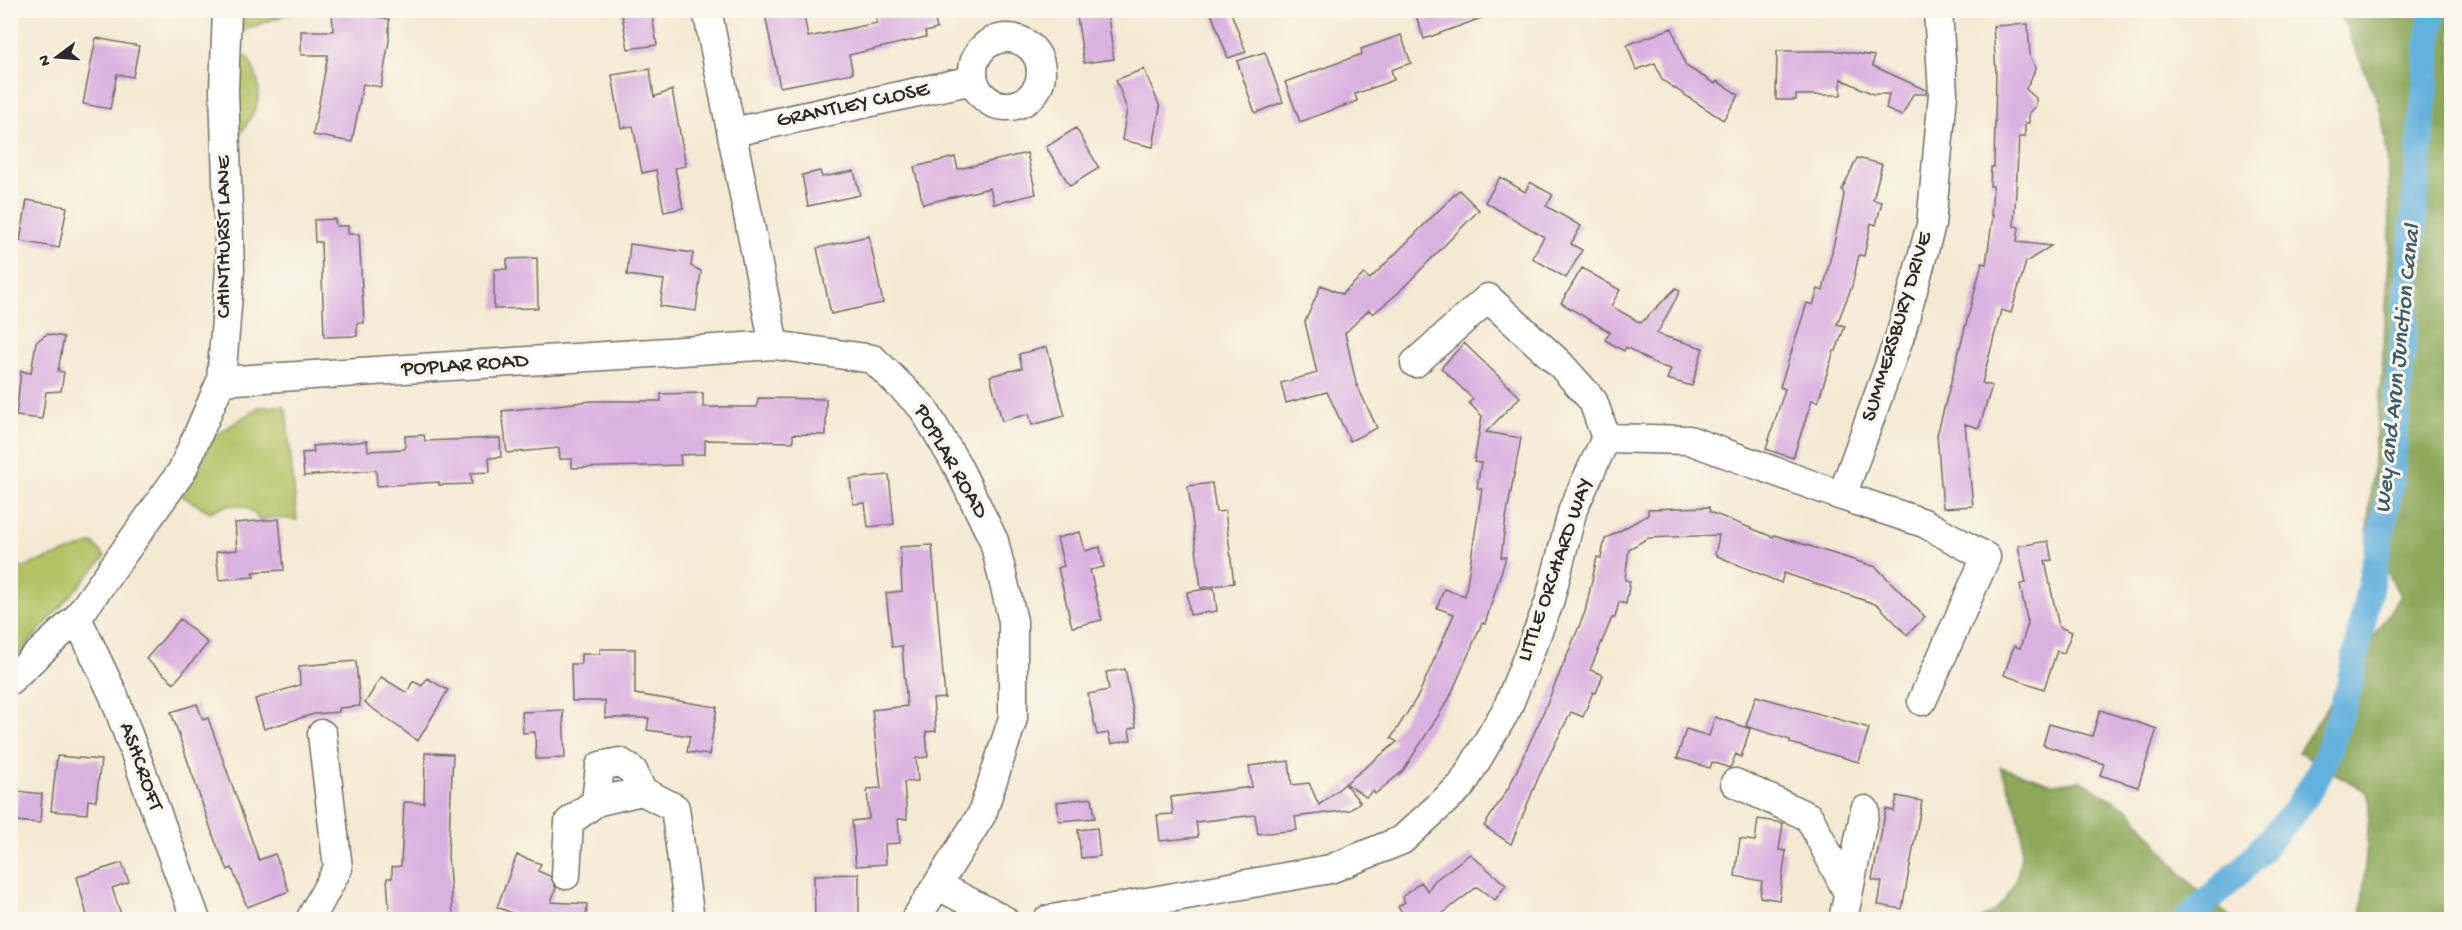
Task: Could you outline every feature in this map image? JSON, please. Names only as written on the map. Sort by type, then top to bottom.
[{"type":"street","name":"CHINTHURST LANE","points":[[10,680],[77,618],[182,471],[221,381],[230,270],[224,90],[227,10]]},
{"type":"street","points":[[707,10],[774,345]]},
{"type":"street","name":"SUMMERSBURY DRIVE","points":[[1842,496],[1901,333],[1931,225],[1943,94],[1938,10]]},
{"type":"street","name":"GRANTLEY CLOSE","points":[[733,132],[973,80]]},
{"type":"street","points":[[1415,363],[1488,298],[1560,364],[1593,401],[1606,438],[1689,440],[1842,496],[1924,523],[1986,557],[1922,701]]},
{"type":"street","name":"POPLAR ROAD","points":[[221,381],[774,345],[873,358],[923,408],[958,468],[994,542],[1013,621],[1013,718],[982,814],[939,886],[915,920]]},
{"type":"street","name":"LITTLE ORCHARD WAY","points":[[1047,920],[1330,869],[1402,840],[1462,785],[1507,709],[1549,603],[1573,509],[1606,438]]},
{"type":"street","name":"ASHCROFT","points":[[77,618],[114,696],[196,920]]},
{"type":"street","points":[[310,920],[338,868],[322,734]]},
{"type":"street","points":[[1735,783],[1809,817],[1846,907]]},
{"type":"street","points":[[566,875],[569,822],[596,802],[642,791],[675,808],[690,920]]},
{"type":"street","points":[[1846,907],[1865,810]]},
{"type":"street","points":[[939,886],[1004,920]]},
{"type":"green space","points":[[239,11],[296,11],[236,33]]},
{"type":"green space","points":[[2339,11],[2451,11],[2451,919],[2361,919],[2370,804],[2367,792],[2298,752],[2400,596],[2367,531],[2382,371],[2390,243],[2389,180],[2385,136],[2379,104]]},
{"type":"green space","points":[[233,54],[247,57],[258,82],[259,93],[248,122],[233,145]]},
{"type":"green space","points":[[283,406],[286,409],[297,520],[271,517],[260,521],[250,510],[238,505],[225,506],[210,512],[182,496],[212,438],[259,407]]},
{"type":"green space","points":[[93,543],[105,557],[11,662],[11,571]]},
{"type":"green space","points":[[2000,767],[2054,784],[2081,780],[2132,812],[2179,871],[2198,891],[2233,919],[1979,919],[1991,913],[2009,893],[2019,867],[2021,853],[2019,818]]},
{"type":"building","points":[[332,10],[372,10],[371,16],[389,19],[389,41],[381,87],[363,84],[352,142],[313,135],[328,55],[301,55],[301,31],[333,31]]},
{"type":"building","points":[[621,10],[651,10],[657,45],[628,49]]},
{"type":"building","points":[[764,10],[803,10],[808,37],[877,23],[874,10],[933,10],[937,29],[925,32],[926,37],[849,55],[853,73],[780,87]]},
{"type":"building","points":[[1076,10],[1107,10],[1114,59],[1084,63]]},
{"type":"building","points":[[1210,10],[1230,10],[1246,52],[1228,58]]},
{"type":"building","points":[[1414,10],[1494,10],[1495,13],[1424,39]]},
{"type":"building","points":[[2028,24],[2030,56],[2036,68],[2026,89],[2036,98],[2036,106],[2029,114],[2029,123],[2025,123],[2025,137],[2019,137],[2014,226],[2019,227],[2017,242],[2051,246],[2026,262],[2011,313],[2001,310],[1982,383],[1992,386],[1979,428],[1965,424],[1973,506],[1943,508],[1937,435],[1982,263],[1986,264],[1993,215],[1991,215],[1993,186],[1990,186],[1991,167],[1994,167],[1996,73],[1993,26]]},
{"type":"building","points":[[1672,28],[1686,66],[1715,84],[1717,81],[1739,95],[1723,120],[1662,80],[1655,63],[1636,70],[1627,45]]},
{"type":"building","points":[[1401,35],[1411,63],[1391,70],[1394,80],[1355,94],[1357,101],[1300,122],[1285,82],[1362,54],[1361,49]]},
{"type":"building","points":[[96,38],[139,46],[133,77],[117,74],[110,109],[83,104]]},
{"type":"building","points":[[1777,51],[1840,51],[1874,56],[1873,66],[1926,90],[1926,94],[1913,94],[1902,116],[1886,109],[1889,94],[1873,94],[1841,79],[1841,95],[1796,95],[1796,100],[1776,100]]},
{"type":"building","points":[[1265,52],[1283,102],[1255,113],[1237,61]]},
{"type":"building","points":[[650,69],[654,97],[672,90],[686,166],[675,168],[683,208],[664,212],[656,170],[642,173],[633,126],[621,128],[612,75]]},
{"type":"building","points":[[1144,69],[1160,107],[1153,147],[1122,140],[1127,109],[1116,80]]},
{"type":"building","points":[[1076,128],[1099,168],[1070,186],[1046,147]]},
{"type":"building","points":[[1027,153],[1036,194],[994,204],[990,188],[923,204],[914,167],[955,157],[958,169]]},
{"type":"building","points":[[1857,158],[1882,164],[1873,200],[1882,202],[1876,225],[1871,223],[1864,256],[1859,255],[1852,286],[1837,324],[1845,326],[1836,351],[1834,351],[1818,402],[1812,400],[1793,458],[1766,449],[1785,389],[1780,387],[1807,303],[1813,305],[1818,289],[1823,291],[1840,216],[1844,194],[1842,190]]},
{"type":"building","points":[[820,171],[822,177],[854,171],[860,195],[808,206],[802,175]]},
{"type":"building","points":[[1500,177],[1525,192],[1530,182],[1553,195],[1546,206],[1581,226],[1571,244],[1582,250],[1566,278],[1532,258],[1544,237],[1485,202]]},
{"type":"building","points":[[1459,190],[1479,210],[1398,293],[1373,314],[1369,310],[1345,333],[1356,383],[1377,428],[1350,441],[1327,392],[1286,403],[1281,383],[1317,373],[1305,322],[1321,285],[1342,294],[1364,274],[1370,279]]},
{"type":"building","points":[[27,200],[67,207],[59,248],[20,241]]},
{"type":"building","points":[[335,219],[336,226],[348,226],[348,234],[359,234],[364,323],[357,323],[357,336],[324,337],[321,242],[315,242],[314,220]]},
{"type":"building","points":[[869,236],[883,303],[831,314],[817,248]]},
{"type":"building","points":[[630,244],[693,253],[691,266],[701,271],[696,311],[660,306],[664,280],[627,275]]},
{"type":"building","points":[[537,258],[538,308],[494,309],[494,269],[507,269],[507,259]]},
{"type":"building","points":[[1582,268],[1620,290],[1611,306],[1641,323],[1676,288],[1680,291],[1657,334],[1703,348],[1692,386],[1667,379],[1671,369],[1657,365],[1626,347],[1624,351],[1605,340],[1610,332],[1561,303]]},
{"type":"building","points":[[47,334],[64,337],[58,371],[64,372],[61,391],[46,392],[42,419],[16,416],[21,371],[31,373],[36,342]]},
{"type":"building","points":[[1464,343],[1520,397],[1486,432],[1521,438],[1501,557],[1506,557],[1485,624],[1482,623],[1449,699],[1403,771],[1375,794],[1373,791],[1366,797],[1346,783],[1397,742],[1391,738],[1418,696],[1454,614],[1437,608],[1444,589],[1465,596],[1482,489],[1477,488],[1481,463],[1474,462],[1482,416],[1469,403],[1473,399],[1441,368]]},
{"type":"building","points":[[1047,347],[1065,416],[1032,425],[1029,414],[1002,421],[990,376],[1022,368],[1019,354]]},
{"type":"building","points":[[703,393],[703,407],[757,407],[758,398],[826,399],[826,435],[793,434],[793,442],[705,440],[705,454],[680,455],[681,465],[572,468],[572,459],[560,459],[559,448],[507,453],[502,411],[592,401],[661,401],[661,394]]},
{"type":"building","points":[[424,435],[425,441],[500,438],[501,457],[489,458],[490,472],[471,473],[472,484],[439,485],[439,482],[377,486],[376,470],[304,476],[302,453],[314,452],[313,446],[367,441],[368,451],[405,449],[405,436]]},
{"type":"building","points":[[889,475],[894,524],[868,527],[865,503],[853,504],[850,479]]},
{"type":"building","points":[[1212,483],[1216,512],[1225,511],[1234,583],[1201,588],[1188,486]]},
{"type":"building","points":[[1709,507],[1710,512],[1773,537],[1774,535],[1876,567],[1925,617],[1907,635],[1878,605],[1784,573],[1781,583],[1715,555],[1719,535],[1648,538],[1629,549],[1625,580],[1630,581],[1626,604],[1619,602],[1615,618],[1612,618],[1590,670],[1603,675],[1596,693],[1593,692],[1583,717],[1571,712],[1539,776],[1511,844],[1484,826],[1509,787],[1541,718],[1585,612],[1597,557],[1601,558],[1605,539],[1648,515],[1648,509]]},
{"type":"building","points":[[279,519],[284,570],[253,572],[254,577],[219,580],[216,552],[237,550],[235,523]]},
{"type":"building","points":[[1080,532],[1085,551],[1100,547],[1104,567],[1090,570],[1102,620],[1072,627],[1058,568],[1064,566],[1057,538]]},
{"type":"building","points":[[2048,541],[2052,560],[2045,561],[2059,627],[2072,632],[2064,653],[2057,651],[2044,689],[2004,675],[2014,646],[2020,648],[2028,624],[2020,584],[2026,583],[2018,546]]},
{"type":"building","points":[[932,545],[945,698],[933,699],[936,731],[926,732],[928,757],[916,758],[918,781],[904,782],[907,819],[898,819],[900,843],[885,844],[886,864],[856,866],[852,821],[869,819],[867,789],[881,788],[872,710],[907,706],[902,646],[892,647],[886,593],[902,591],[900,547]]},
{"type":"building","points":[[1214,588],[1217,611],[1190,615],[1187,592]]},
{"type":"building","points":[[180,619],[208,643],[174,683],[146,659]]},
{"type":"building","points":[[600,649],[635,649],[635,694],[717,707],[709,755],[687,752],[690,736],[647,730],[649,718],[605,718],[605,701],[572,701],[571,664],[581,664],[581,654],[600,654]]},
{"type":"building","points":[[356,661],[360,706],[339,708],[339,712],[314,714],[264,729],[255,699],[300,685],[299,666]]},
{"type":"building","points":[[1125,669],[1136,727],[1129,729],[1131,740],[1111,744],[1108,733],[1097,735],[1088,694],[1109,690],[1106,672]]},
{"type":"building","points":[[381,677],[407,693],[413,681],[422,686],[427,678],[448,690],[418,741],[365,703]]},
{"type":"building","points":[[1756,696],[1869,728],[1859,762],[1790,743],[1790,740],[1746,726]]},
{"type":"building","points":[[197,704],[203,720],[208,718],[259,860],[275,854],[289,891],[247,907],[232,868],[228,870],[215,841],[171,712]]},
{"type":"building","points":[[563,710],[565,758],[536,759],[535,732],[523,733],[522,712]]},
{"type":"building","points":[[2100,710],[2157,729],[2138,787],[2100,775],[2104,764],[2043,745],[2049,724],[2092,736]]},
{"type":"building","points":[[1715,717],[1750,729],[1741,757],[1736,754],[1730,768],[1712,762],[1710,768],[1677,758],[1686,729],[1709,736]]},
{"type":"building","points":[[425,753],[453,754],[448,856],[453,916],[390,920],[387,878],[392,878],[392,867],[401,866],[404,802],[424,803]]},
{"type":"building","points":[[57,756],[101,760],[96,801],[88,800],[87,814],[51,811]]},
{"type":"building","points":[[1289,761],[1292,785],[1309,783],[1319,805],[1345,784],[1360,802],[1350,810],[1295,817],[1297,830],[1258,834],[1255,815],[1196,822],[1198,837],[1160,841],[1157,815],[1173,814],[1171,797],[1252,787],[1249,766]]},
{"type":"building","points":[[17,791],[42,794],[40,823],[15,821]]},
{"type":"building","points":[[1897,796],[1922,801],[1902,909],[1878,905],[1882,882],[1872,880],[1886,809],[1894,811]]},
{"type":"building","points":[[1092,798],[1095,818],[1059,821],[1057,802]]},
{"type":"building","points":[[1758,819],[1783,823],[1779,850],[1786,851],[1779,900],[1760,897],[1762,881],[1735,876],[1740,839],[1755,841]]},
{"type":"building","points":[[1097,828],[1100,856],[1081,858],[1078,830]]},
{"type":"building","points":[[1470,854],[1506,885],[1495,900],[1477,887],[1434,920],[1408,920],[1398,907],[1405,902],[1402,897],[1421,882],[1428,891],[1434,881]]},
{"type":"building","points":[[517,855],[541,864],[538,871],[550,876],[556,888],[551,902],[587,904],[586,920],[530,920],[497,907]]},
{"type":"building","points":[[122,863],[129,882],[112,888],[123,920],[88,920],[77,877]]},
{"type":"building","points":[[859,874],[859,920],[815,920],[814,875]]},
{"type":"waterway","name":"Wey and Arun Junction Canal","points":[[2186,920],[2248,864],[2294,812],[2326,759],[2349,687],[2390,490],[2432,10]]}]
